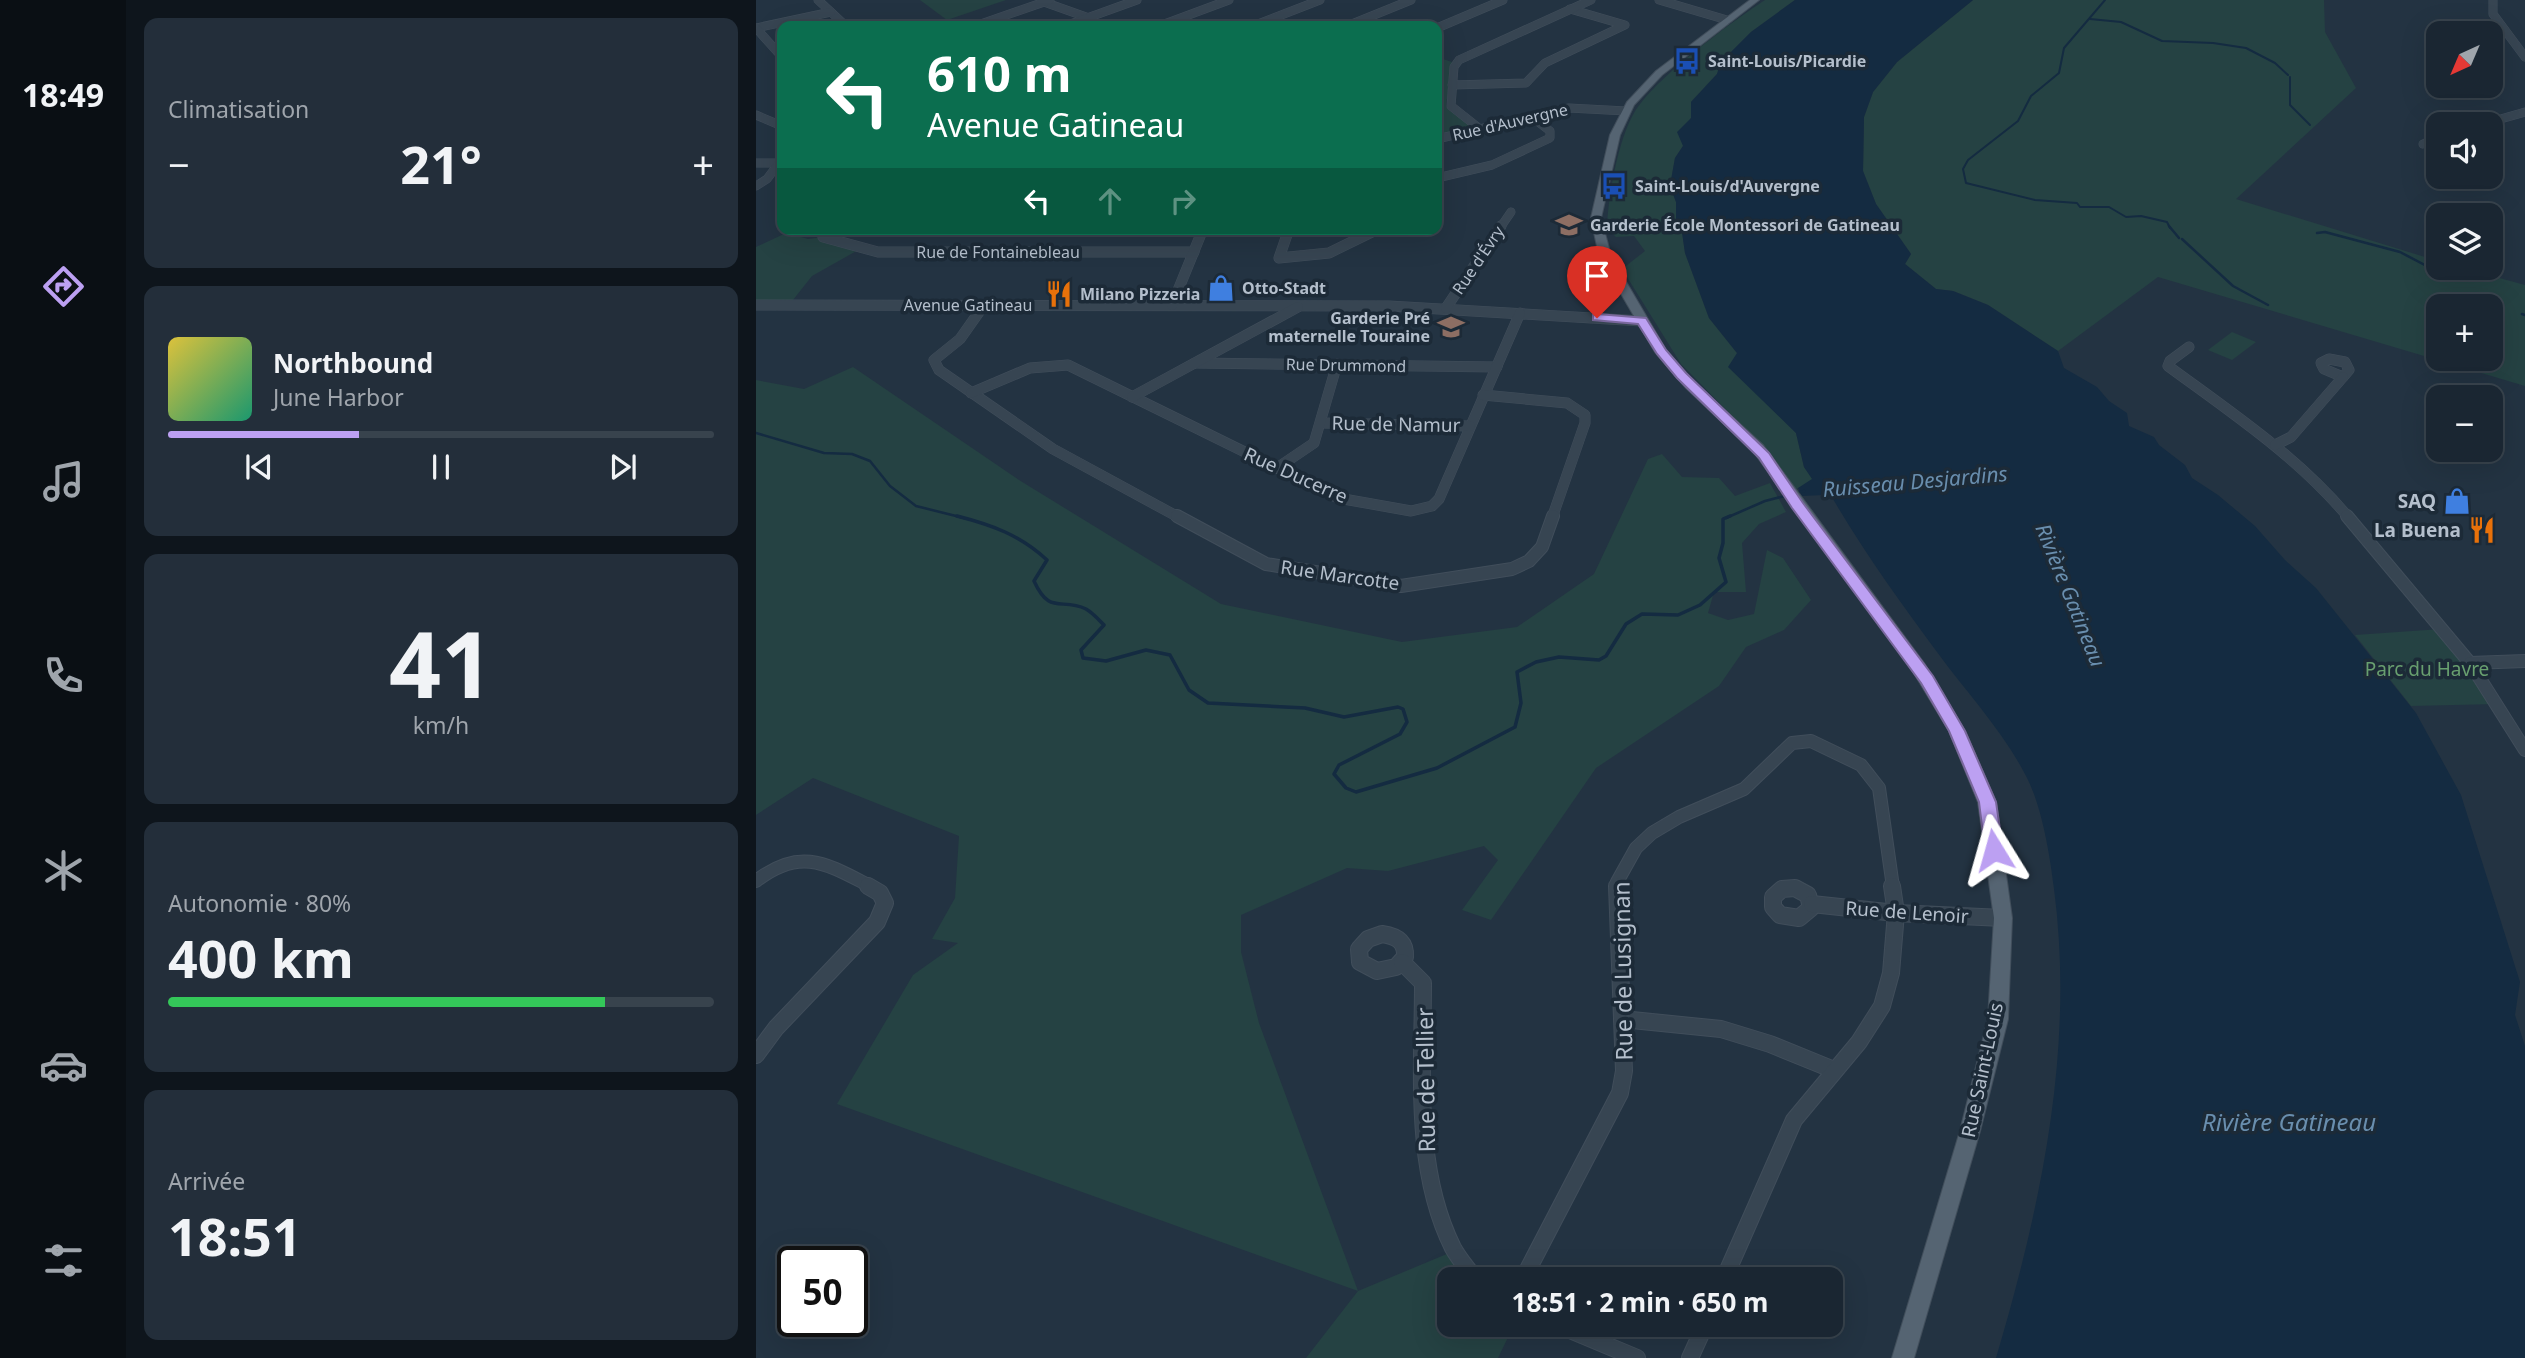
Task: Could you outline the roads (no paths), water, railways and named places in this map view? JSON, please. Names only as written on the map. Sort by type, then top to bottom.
[{"type":"main road","name":"Rue Saint-Louis","points":[[1755,0],[1651,80],[1626,111],[1615,135],[1596,218],[1605,256],[1642,321],[1673,367],[1751,441],[1928,680],[1957,731],[1987,802],[2003,918],[1997,1019],[1970,1131],[1903,1358]]},
{"type":"street","points":[[818,0],[841,21]]},
{"type":"street","points":[[1080,21],[1137,0]]},
{"type":"street","points":[[1172,21],[1228,0]]},
{"type":"street","points":[[1266,21],[1320,0]]},
{"type":"street","points":[[1361,21],[1411,0]]},
{"type":"street","points":[[1442,26],[1503,0]]},
{"type":"street","points":[[1479,129],[1451,106],[1454,67],[1459,60],[1591,0]]},
{"type":"street","points":[[2493,0],[2493,14],[2525,57]]},
{"type":"street","points":[[989,21],[1047,1],[1089,18]]},
{"type":"street","points":[[1665,1],[1727,20]]},
{"type":"street","points":[[1452,85],[1526,83],[1545,63],[1625,25],[1570,9]]},
{"type":"street","points":[[789,21],[831,12]]},
{"type":"street","points":[[777,24],[756,28],[777,51]]},
{"type":"street","name":"Rue d'Auvergne","points":[[1442,138],[1579,107],[1626,111]]},
{"type":"street","points":[[2503,118],[2525,112]]},
{"type":"street","points":[[756,114],[777,124]]},
{"type":"street","points":[[1442,177],[1492,165],[1550,138],[1550,131],[1532,117]]},
{"type":"street","points":[[756,163],[777,163]]},
{"type":"street","points":[[756,186],[777,168]]},
{"type":"street","name":"Rue d'Évry","points":[[1446,308],[1510,212]]},
{"type":"street","name":"Rue de Fontainebleau","points":[[827,235],[823,237],[878,252],[1194,252]]},
{"type":"street","points":[[1172,305],[1201,235]]},
{"type":"street","points":[[1287,235],[1279,258],[1329,253],[1366,235]]},
{"type":"street","name":"Avenue Gatineau","points":[[756,305],[1446,308],[1642,321]]},
{"type":"street","name":"Rue Marcotte","points":[[984,305],[960,339],[934,360],[939,370],[1054,449],[1258,561],[1297,571],[1401,586],[1512,569],[1529,561],[1542,547],[1586,423],[1585,415],[1567,403],[1483,395]]},
{"type":"street","points":[[1132,397],[1300,306]]},
{"type":"street","name":"Rue Ducerre","points":[[971,393],[1034,366],[1050,363],[1068,365],[1345,500],[1418,511],[1432,506],[1439,499],[1520,313]]},
{"type":"street","points":[[2189,347],[2169,361],[2168,366],[2275,445],[2339,504],[2470,663],[2525,749]]},
{"type":"street","name":"Rue Drummond","points":[[1195,363],[1497,368]]},
{"type":"street","points":[[1277,468],[1312,446],[1322,423],[1337,364]]},
{"type":"street","points":[[2275,445],[2291,438],[2343,377]]},
{"type":"street","name":"Rue de Namur","points":[[1322,423],[1470,426]]},
{"type":"street","points":[[2470,663],[2525,661]]},
{"type":"street","name":"Rue de Lusignan","points":[[1529,1267],[1620,1093],[1624,1071],[1617,882],[1623,867],[1636,848],[1652,833],[1679,817],[1744,789],[1792,743],[1811,741],[1861,765],[1880,788],[1896,913],[1891,973],[1882,1006],[1859,1042],[1794,1120],[1729,1267]]},
{"type":"street","points":[[756,881],[780,862],[808,859],[875,889],[883,897],[884,909],[877,922],[776,1028],[756,1055]]},
{"type":"street","name":"Rue de Lenoir","points":[[1812,904],[1896,913],[2003,918]]},
{"type":"street","name":"Rue de Tellier","points":[[1402,962],[1423,983],[1424,1150],[1434,1198],[1454,1251],[1466,1267]]},
{"type":"street","points":[[1622,1019],[1703,1026],[1738,1034],[1767,1042],[1833,1070]]},
{"type":"street","points":[[1587,1337],[1637,1358]]},
{"type":"street","points":[[1690,1358],[1700,1337]]},
{"type":"water","name":"Rivière Gatineau","points":[[1795,0],[1973,0],[1897,62],[1873,92],[1864,117],[1863,171],[1876,204],[1911,254],[1905,264],[1936,289],[1953,291],[1988,305],[2058,351],[2064,368],[2097,387],[2109,401],[2127,413],[2129,426],[2154,437],[2159,445],[2185,465],[2192,478],[2218,495],[2255,526],[2285,560],[2316,588],[2416,713],[2461,795],[2520,982],[2515,1015],[2525,1046],[2525,1358],[1996,1358],[2040,1185],[2057,1067],[2059,949],[2052,876],[2041,816],[2032,788],[2007,743],[1896,596],[1833,499],[1824,495],[1802,496],[1798,488],[1812,479],[1804,467],[1796,433],[1728,367],[1737,353],[1709,318],[1685,253],[1682,232],[1676,218],[1676,202],[1670,186],[1675,158],[1683,146],[1677,132],[1691,118],[1691,102],[1717,74],[1721,62],[1751,32]]},
{"type":"waterway","points":[[2105,0],[2064,48],[2059,73],[2031,96],[2018,121],[1968,160],[1963,169],[1966,183],[2035,200],[2077,203],[2080,207],[2109,207],[2126,217],[2141,216],[2167,222],[2169,226]]},
{"type":"waterway","points":[[2090,19],[2121,22],[2162,41],[2213,43],[2246,48],[2275,63],[2288,75]]},
{"type":"waterway","points":[[2290,77],[2290,105],[2310,125]]},
{"type":"waterway","points":[[2169,226],[2179,238]]},
{"type":"waterway","points":[[2317,233],[2325,232],[2400,252],[2426,266]]},
{"type":"waterway","points":[[2182,239],[2233,286],[2268,305]]},
{"type":"waterway","name":"Ruisseau Desjardins","points":[[756,433],[824,453],[852,454],[870,461],[890,486],[916,506],[964,518]]},
{"type":"waterway","name":"Ruisseau Desjardins","points":[[1726,518],[1765,501],[1804,491]]},
{"type":"waterway","name":"Ruisseau Desjardins","points":[[957,516],[1005,532],[1047,560],[1034,581],[1045,598],[1057,604],[1086,609],[1104,625],[1081,650],[1083,658],[1106,661],[1146,650],[1170,655],[1189,690],[1208,703],[1305,708],[1344,717],[1398,707],[1403,709],[1407,722],[1400,734],[1339,765],[1334,774],[1346,788],[1356,792],[1437,768],[1515,727],[1521,703],[1517,672],[1536,662],[1559,657],[1599,660],[1606,656],[1626,624],[1642,614],[1678,615],[1700,605],[1726,582],[1719,558],[1723,543],[1723,519],[1730,516]]},
{"type":"place","name":"Saint-Louis/Picardie","points":[[1687,61]]},
{"type":"place","name":"Saint-Louis/d'Auvergne","points":[[1614,186]]},
{"type":"place","name":"Garderie École Montessori de Gatineau","points":[[1569,225]]},
{"type":"place","name":"Otto-Stadt","points":[[1221,288]]},
{"type":"place","name":"Milano Pizzeria","points":[[1059,294]]},
{"type":"place","name":"Garderie Pré maternelle Touraine","points":[[1451,327]]},
{"type":"place","name":"SAQ","points":[[2457,501]]},
{"type":"place","name":"La Buena","points":[[2482,530]]},
{"type":"park label","name":"Parc du Havre","points":[[2427,669]]}]
